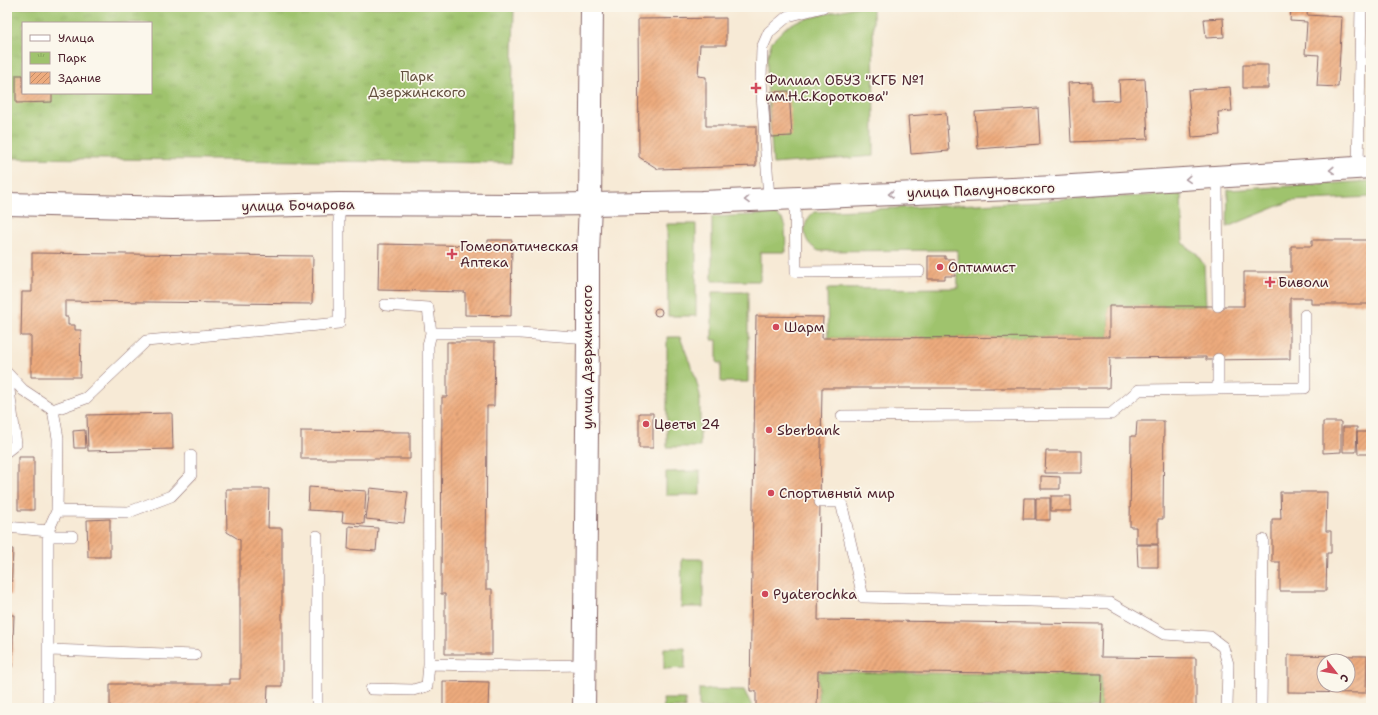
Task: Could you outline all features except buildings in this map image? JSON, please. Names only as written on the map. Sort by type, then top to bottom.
[{"type":"street","name":"улица Дзержинского","points":[[584,708],[592,7]]},
{"type":"street","name":"улица Павлуновского","points":[[590,204],[769,199],[1056,187],[1365,168]]},
{"type":"street","name":"улица Бочарова","points":[[7,204],[173,208],[339,204],[590,204]]},
{"type":"lane","points":[[769,199],[761,79],[762,48],[769,32],[788,16],[823,7]]},
{"type":"lane","points":[[1361,7],[1365,168]]},
{"type":"lane","points":[[1217,177],[1218,306]]},
{"type":"lane","points":[[795,198],[796,272],[919,271]]},
{"type":"lane","points":[[53,410],[86,398],[146,341],[339,323],[339,204]]},
{"type":"lane","points":[[371,689],[413,690],[427,686],[429,664],[428,346],[431,333],[428,308],[385,305]]},
{"type":"lane","points":[[842,416],[1111,414],[1139,390],[1305,388],[1305,314]]},
{"type":"lane","points":[[431,333],[520,333],[588,338]]},
{"type":"lane","points":[[1218,359],[1218,388]]},
{"type":"lane","points":[[7,374],[23,390],[53,410],[58,438],[57,511],[48,534],[48,708]]},
{"type":"lane","points":[[7,374],[16,444],[7,451]]},
{"type":"lane","points":[[57,511],[129,512],[171,496],[191,475],[191,456]]},
{"type":"lane","points":[[820,502],[841,502],[863,597],[1110,603],[1164,634],[1210,637],[1223,647],[1228,664],[1227,708]]},
{"type":"lane","points":[[7,527],[48,534],[72,536]]},
{"type":"lane","points":[[317,536],[317,708]]},
{"type":"lane","points":[[1261,708],[1263,540]]},
{"type":"lane","points":[[49,650],[195,655]]},
{"type":"lane","points":[[429,664],[522,666],[585,665]]},
{"type":"green space","name":"Парк Дзержинского","points":[[7,7],[514,7],[511,163],[7,158]]},
{"type":"green space","points":[[855,7],[873,7],[874,156],[773,164],[767,84],[767,58],[772,41],[785,28],[797,21]]},
{"type":"green space","points":[[1371,181],[1371,197],[1291,201],[1227,227],[1228,190]]},
{"type":"green space","points":[[1181,194],[1183,242],[1188,248],[1196,253],[1204,265],[1206,306],[1109,306],[1109,337],[828,338],[827,289],[958,288],[957,250],[819,251],[813,248],[809,243],[805,233],[806,222],[814,212]]},
{"type":"green space","points":[[774,214],[782,219],[785,226],[786,252],[760,252],[760,281],[712,281],[712,217]]},
{"type":"green space","points":[[667,224],[696,224],[696,316],[668,316]]},
{"type":"green space","points":[[712,292],[748,292],[748,382],[721,382],[721,363],[717,363],[717,340],[712,340]]},
{"type":"green space","points":[[667,337],[680,337],[695,376],[700,395],[700,447],[667,447]]},
{"type":"green space","points":[[700,471],[700,495],[666,495],[666,472]]},
{"type":"green space","points":[[682,559],[703,559],[703,607],[681,607]]},
{"type":"green space","points":[[664,648],[685,648],[685,668],[664,669]]},
{"type":"green space","points":[[818,672],[1101,675],[1101,708],[818,708]]},
{"type":"green space","points":[[699,689],[744,690],[753,708],[699,708]]},
{"type":"green space","points":[[663,699],[685,699],[685,708],[664,708]]},
{"type":"place","name":"Филиал ОБУЗ \"КГБ №1 им.Н.С.Короткова\"","points":[[756,88]]},
{"type":"place","name":"Гомеопатическая Аптека","points":[[452,254]]},
{"type":"place","name":"Оптимист","points":[[940,267]]},
{"type":"place","name":"Биволи","points":[[1270,282]]},
{"type":"place","name":"Шарм","points":[[776,327]]},
{"type":"place","name":"Цветы 24","points":[[646,424]]},
{"type":"place","name":"Sberbank","points":[[769,430]]},
{"type":"place","name":"Спортивный мир","points":[[771,493]]},
{"type":"place","name":"Pyaterochka","points":[[765,594]]}]
